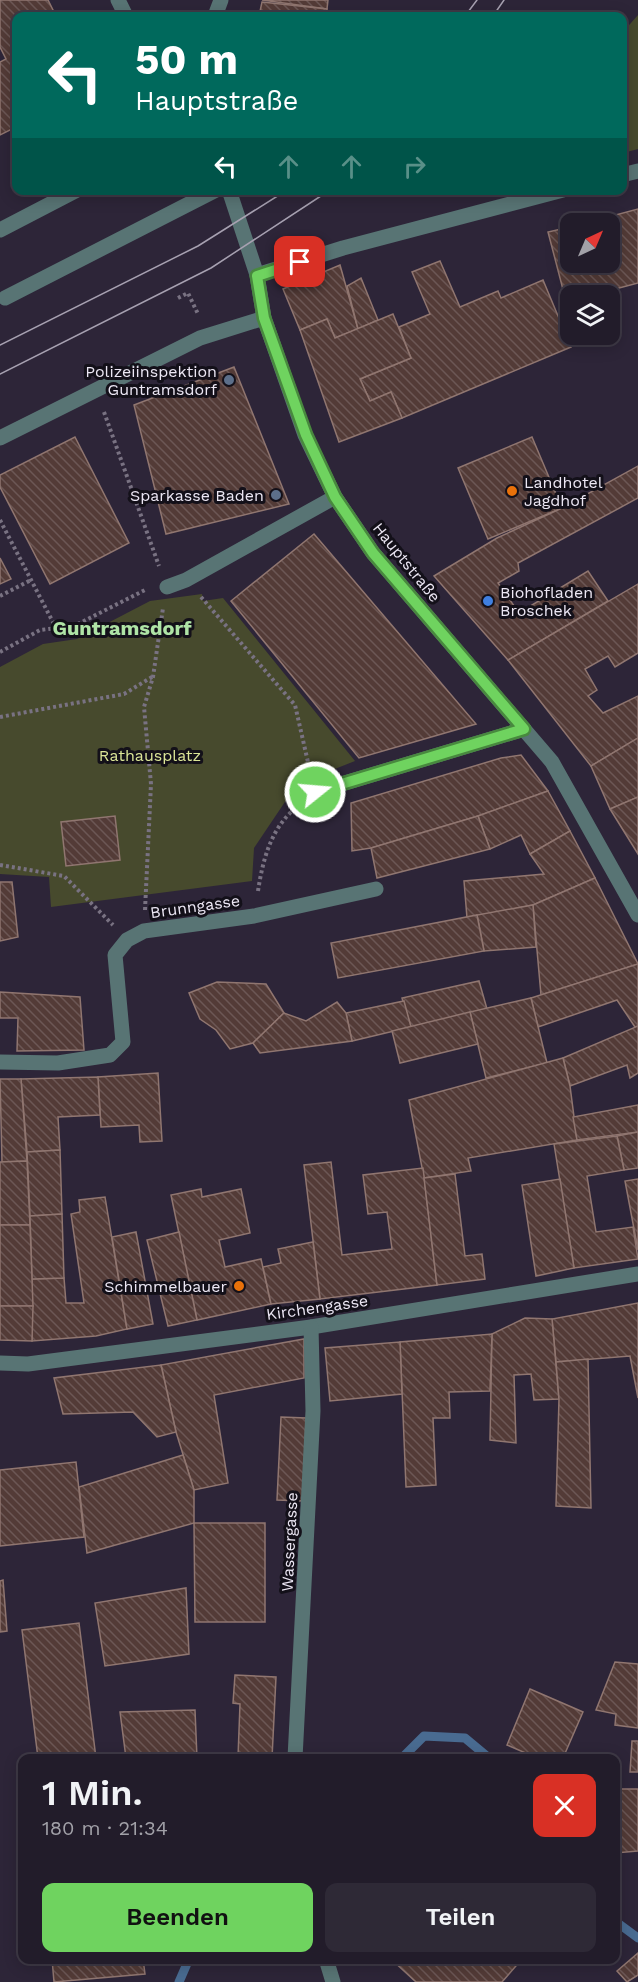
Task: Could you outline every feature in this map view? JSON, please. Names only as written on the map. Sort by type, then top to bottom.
[{"type":"street","points":[[0,230],[67,195]]},
{"type":"street","points":[[5,298],[206,195]]},
{"type":"street","name":"Hauptstraße","points":[[231,195],[257,276],[264,318],[306,435],[335,497],[373,553],[552,762],[638,915]]},
{"type":"street","points":[[257,276],[343,248],[544,195]]},
{"type":"street","points":[[0,438],[200,338],[264,318]]},
{"type":"street","points":[[166,587],[186,580],[335,497]]},
{"type":"street","points":[[315,792],[524,729]]},
{"type":"street","name":"Brunngasse","points":[[127,940],[144,931],[254,916],[376,889]]},
{"type":"street","points":[[0,1062],[58,1063],[110,1055],[123,1042],[115,955],[127,940]]},
{"type":"street","name":"Kirchengasse","points":[[0,1363],[28,1364],[311,1327],[638,1274]]},
{"type":"street","name":"Wassergasse","points":[[296,1754],[313,1411],[311,1327]]},
{"type":"street","points":[[328,1964],[333,1982]]},
{"type":"path","points":[[96,389],[166,587],[153,677],[144,707],[151,784],[144,931]]},
{"type":"path","points":[[0,520],[56,628]]},
{"type":"path","points":[[0,596],[31,580]]},
{"type":"path","points":[[186,580],[295,705],[315,792],[284,817],[263,858],[254,916]]},
{"type":"path","points":[[0,651],[40,630],[74,626],[139,591],[166,587]]},
{"type":"path","points":[[0,717],[124,694],[153,677]]},
{"type":"path","points":[[0,865],[64,876],[127,940]]},
{"type":"green space","points":[[638,15],[638,149],[627,152],[627,27]]},
{"type":"green space","name":"Rathausplatz","points":[[202,594],[203,601],[223,598],[355,761],[297,784],[254,848],[252,881],[51,907],[49,877],[0,874],[0,667],[43,644],[77,639],[150,601]]},
{"type":"building","points":[[0,0],[48,0],[54,12],[12,12],[12,129],[0,135],[0,62],[6,59],[0,47]]},
{"type":"building","points":[[262,0],[328,0],[327,9]]},
{"type":"building","points":[[262,2],[327,9],[327,12],[260,12]]},
{"type":"building","points":[[638,209],[638,283],[620,288],[620,285],[562,285],[548,232],[560,229],[560,273],[620,273],[620,214]]},
{"type":"building","points":[[440,261],[460,307],[498,291],[501,298],[543,280],[560,321],[560,345],[570,345],[571,347],[402,418],[391,392],[370,401],[360,379],[411,358],[399,327],[430,314],[412,272]]},
{"type":"building","points":[[340,265],[358,329],[335,338],[327,319],[300,330],[283,289]]},
{"type":"building","points":[[361,278],[378,320],[358,329],[347,286]]},
{"type":"building","points":[[393,314],[411,358],[360,379],[370,401],[391,392],[402,418],[339,442],[300,330],[327,319],[335,338]]},
{"type":"building","points":[[234,367],[289,504],[166,534],[134,405]]},
{"type":"building","points":[[75,437],[129,543],[50,584],[0,487],[0,475]]},
{"type":"building","name":"Landhotel Jagdhof","points":[[532,437],[562,508],[488,539],[458,468]]},
{"type":"building","points":[[638,466],[638,498],[518,563],[519,571],[498,583],[519,613],[588,571],[608,601],[508,660],[434,576],[497,538],[562,508]]},
{"type":"building","points":[[314,534],[476,724],[359,758],[231,601]]},
{"type":"building","points":[[0,558],[11,579],[0,584]]},
{"type":"building","points":[[638,584],[638,653],[615,667],[608,656],[585,669],[597,690],[588,696],[603,713],[638,696],[638,738],[591,766],[508,660]]},
{"type":"building","points":[[638,738],[638,797],[610,809],[591,766]]},
{"type":"building","points":[[521,755],[548,791],[478,816],[371,848],[352,851],[351,803],[501,758]]},
{"type":"building","points":[[548,791],[570,831],[530,854],[521,835],[490,849],[478,816]]},
{"type":"building","points":[[638,797],[638,854],[610,809]]},
{"type":"building","points":[[115,816],[120,860],[66,866],[61,822]]},
{"type":"building","points":[[478,816],[490,849],[377,878],[371,848]]},
{"type":"building","points":[[570,831],[595,878],[533,905],[467,918],[464,881],[544,874],[530,854]]},
{"type":"building","points":[[595,878],[638,964],[541,995],[533,905]]},
{"type":"building","points":[[0,882],[12,882],[18,937],[0,941]]},
{"type":"building","points":[[533,905],[536,947],[484,951],[477,915]]},
{"type":"building","points":[[477,915],[484,951],[338,978],[331,943]]},
{"type":"building","points":[[638,964],[638,1026],[635,1027],[617,1000],[538,1027],[531,998]]},
{"type":"building","points":[[479,981],[487,1009],[411,1027],[402,998]]},
{"type":"building","points":[[217,982],[266,984],[284,1013],[253,1043],[230,1049],[216,1030],[200,1019],[189,993]]},
{"type":"building","points":[[0,992],[80,997],[84,1050],[17,1051],[18,1018],[0,1018]]},
{"type":"building","points":[[531,998],[547,1063],[486,1078],[470,1012]]},
{"type":"building","points":[[404,1001],[411,1027],[352,1041],[346,1013]]},
{"type":"building","points":[[337,1002],[346,1013],[352,1041],[260,1053],[253,1043],[284,1013],[306,1021]]},
{"type":"building","points":[[470,1012],[478,1044],[400,1063],[392,1031]]},
{"type":"building","points":[[638,1026],[638,1073],[630,1078],[627,1065],[570,1086],[563,1058]]},
{"type":"building","points":[[563,1058],[570,1086],[577,1140],[468,1158],[471,1171],[424,1178],[409,1100]]},
{"type":"building","points":[[158,1073],[162,1141],[140,1142],[139,1125],[101,1127],[98,1077]]},
{"type":"building","points":[[98,1077],[100,1115],[58,1117],[60,1150],[27,1152],[21,1079]]},
{"type":"building","points":[[0,1079],[21,1079],[27,1161],[2,1162]]},
{"type":"building","points":[[638,1105],[638,1132],[577,1140],[573,1117]]},
{"type":"building","points":[[638,1132],[638,1168],[624,1170],[617,1136]]},
{"type":"building","points":[[617,1136],[624,1170],[587,1176],[596,1232],[633,1227],[638,1259],[574,1268],[554,1144]]},
{"type":"building","points":[[60,1150],[62,1214],[30,1216],[27,1152]]},
{"type":"building","points":[[27,1161],[30,1225],[0,1225],[0,1162]]},
{"type":"building","points":[[331,1162],[342,1255],[392,1249],[387,1212],[368,1214],[363,1175],[423,1168],[437,1285],[320,1299],[304,1165]]},
{"type":"building","points":[[455,1174],[465,1256],[482,1254],[485,1279],[437,1285],[424,1178]]},
{"type":"building","points":[[560,1179],[574,1268],[536,1276],[522,1185]]},
{"type":"building","points":[[638,1179],[638,1250],[625,1181]]},
{"type":"building","points":[[201,1189],[202,1197],[241,1189],[250,1233],[219,1240],[225,1267],[261,1259],[271,1304],[197,1320],[171,1195]]},
{"type":"building","points":[[105,1197],[127,1329],[96,1336],[32,1341],[32,1279],[64,1278],[66,1303],[84,1303],[71,1214],[80,1212],[79,1200]]},
{"type":"building","points":[[62,1214],[64,1278],[32,1279],[30,1216]]},
{"type":"building","points":[[0,1225],[30,1225],[33,1306],[0,1306]]},
{"type":"building","points":[[136,1232],[153,1324],[127,1329],[112,1237]]},
{"type":"building","points":[[179,1232],[197,1320],[168,1326],[147,1240]]},
{"type":"building","points":[[313,1242],[320,1299],[271,1304],[263,1267],[281,1263],[278,1249]]},
{"type":"building","points":[[638,1303],[638,1398],[630,1356],[556,1362],[552,1319]]},
{"type":"building","points":[[0,1306],[33,1306],[32,1341],[0,1340]]},
{"type":"building","points":[[525,1318],[552,1319],[559,1399],[534,1400],[531,1374],[514,1375],[516,1443],[490,1440],[492,1334]]},
{"type":"building","points":[[492,1334],[490,1391],[449,1392],[450,1418],[433,1418],[436,1485],[406,1487],[400,1342]]},
{"type":"building","points":[[304,1339],[304,1378],[214,1395],[228,1483],[194,1490],[176,1432],[161,1365]]},
{"type":"building","points":[[400,1342],[402,1394],[330,1401],[325,1348]]},
{"type":"building","points":[[588,1359],[591,1508],[556,1506],[559,1399],[556,1362]]},
{"type":"building","points":[[161,1365],[176,1432],[157,1437],[133,1412],[63,1414],[54,1378]]},
{"type":"building","points":[[281,1417],[306,1418],[303,1501],[277,1500]]},
{"type":"building","points":[[183,1455],[194,1490],[194,1523],[87,1553],[79,1487]]},
{"type":"building","points":[[76,1462],[84,1537],[0,1546],[0,1470]]},
{"type":"building","points":[[194,1523],[265,1523],[265,1622],[195,1622]]},
{"type":"building","points":[[3,1580],[7,1631],[0,1632],[0,1581]]},
{"type":"building","points":[[186,1588],[189,1654],[105,1666],[95,1603]]},
{"type":"building","points":[[79,1623],[95,1754],[38,1754],[22,1630]]},
{"type":"building","points":[[615,1662],[638,1664],[638,1728],[615,1725],[616,1714],[596,1710]]},
{"type":"building","points":[[235,1675],[276,1677],[272,1754],[238,1754],[240,1704],[233,1703]]},
{"type":"building","points":[[530,1689],[583,1712],[565,1754],[528,1754],[507,1745]]},
{"type":"building","points":[[195,1710],[197,1754],[125,1754],[120,1712]]},
{"type":"building","points":[[632,1741],[638,1741],[638,1772],[630,1772]]},
{"type":"building","points":[[620,1789],[638,1789],[638,1851],[620,1853]]},
{"type":"building","points":[[638,1953],[638,1975],[627,1982],[617,1971]]},
{"type":"building","points":[[52,1964],[144,1964],[145,1974],[54,1982]]},
{"type":"building","points":[[396,1964],[518,1964],[502,1982],[416,1982]]},
{"type":"waterway","points":[[406,1754],[424,1736],[465,1738],[484,1754]]},
{"type":"waterway","points":[[620,1925],[638,1938]]},
{"type":"waterway","points":[[179,1982],[187,1964]]},
{"type":"tram line","points":[[468,12],[477,0]]},
{"type":"tram line","points":[[496,12],[504,0]]},
{"type":"tram line","points":[[0,345],[198,246],[279,195]]},
{"type":"tram line","points":[[0,374],[211,268],[322,195]]},
{"type":"place","name":"Polizeiinspektion Guntramsdorf","points":[[229,380]]},
{"type":"place","name":"Landhotel Jagdhof","points":[[512,491]]},
{"type":"place","name":"Sparkasse Baden","points":[[276,495]]},
{"type":"place","name":"Biohofladen Broschek","points":[[488,601]]},
{"type":"place","name":"Schimmelbauer","points":[[239,1286]]},
{"type":"district","name":"Guntramsdorf","points":[[122,628]]},
{"type":"route","points":[[300,262],[257,276],[264,318],[306,435],[335,497],[373,553],[524,729],[315,792]]}]
